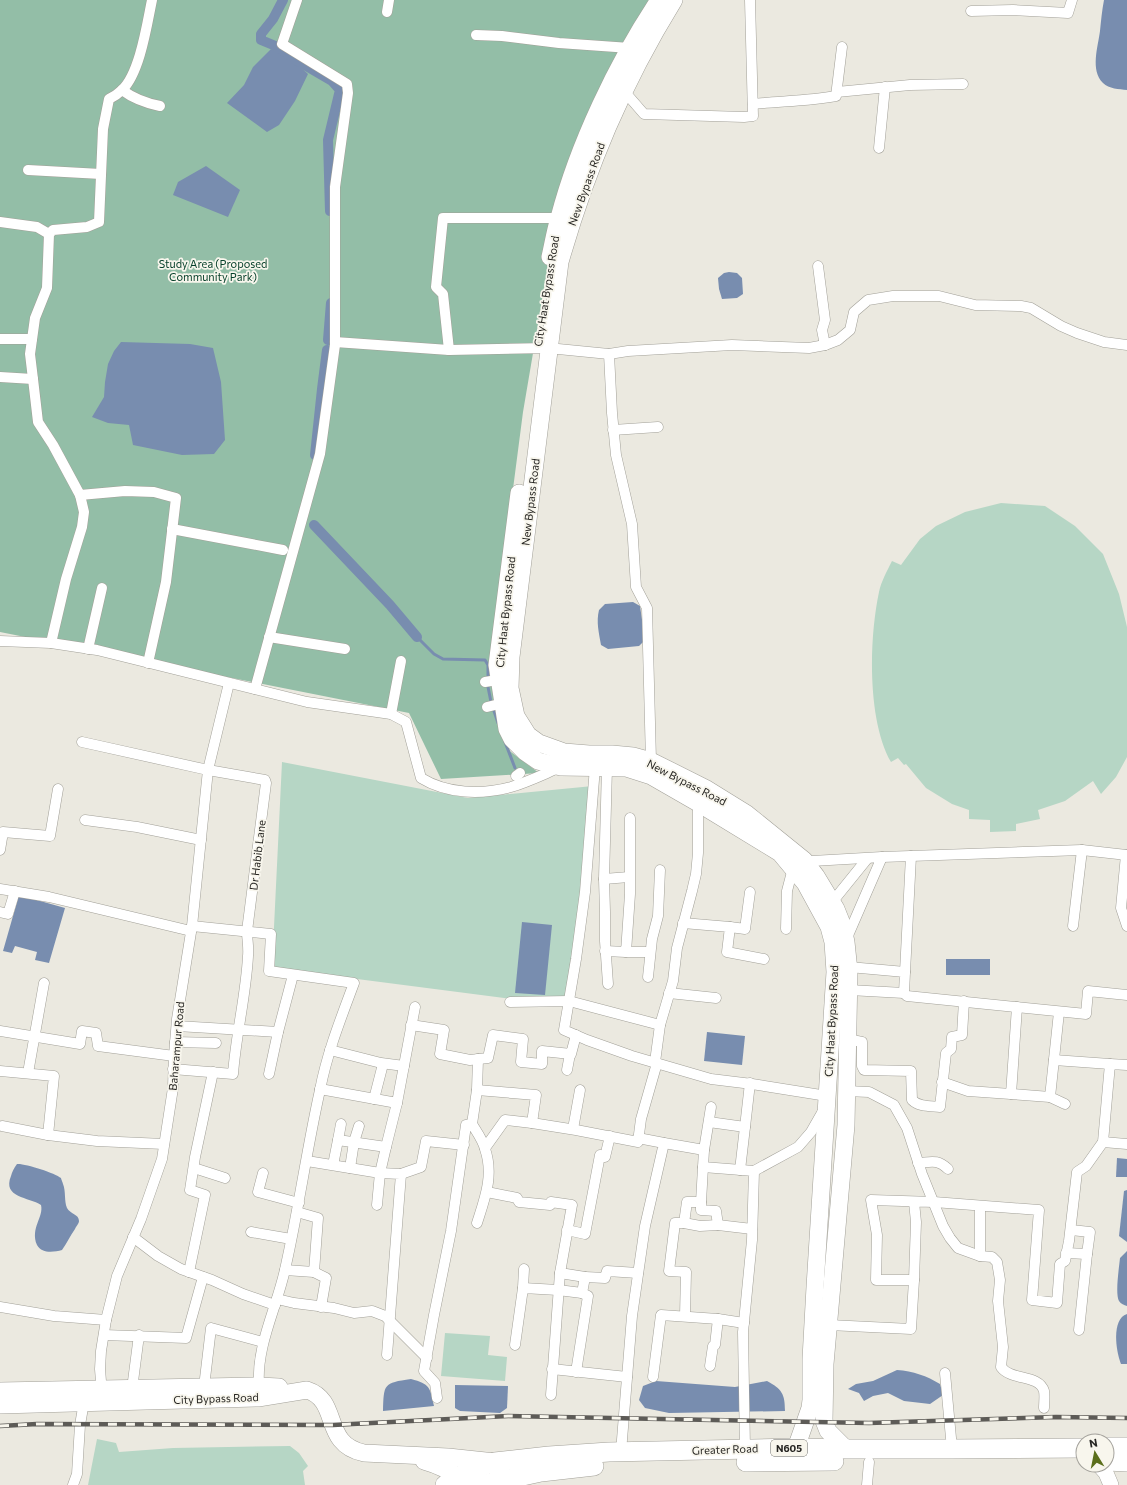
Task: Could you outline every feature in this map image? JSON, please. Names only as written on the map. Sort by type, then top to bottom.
[{"type":"highway","points":[[1115,1447],[1127,1447]]},
{"type":"highway","name":"Greater Road","points":[[458,1482],[495,1462],[549,1456],[622,1452],[796,1448],[1075,1448]]},
{"type":"highway","name":"Greater Road","points":[[489,1483],[541,1478],[608,1465],[789,1461],[869,1462],[1075,1460]]},
{"type":"highway","points":[[1115,1461],[1127,1462]]},
{"type":"main road","name":"City Haat Bypass Road","points":[[542,348],[550,259],[559,218],[575,169],[601,105],[641,26],[659,0]]},
{"type":"main road","name":"New Bypass Road","points":[[674,0],[654,33],[614,111],[588,173],[572,218],[560,262],[542,348],[511,657],[510,688],[516,716],[528,735],[562,760],[589,754],[612,754],[633,756],[651,761],[705,788],[747,814],[799,864]]},
{"type":"main road","name":"City Haat Bypass Road","points":[[562,760],[601,767],[626,768],[651,776],[799,864],[816,876],[827,908],[829,928],[833,942],[835,972],[826,1100],[818,1361]]},
{"type":"main road","name":"City Haat Bypass Road","points":[[818,1361],[828,1325],[845,1137],[849,990],[849,967],[842,924],[836,909],[827,908]]},
{"type":"main road","points":[[796,1448],[810,1408],[818,1361]]},
{"type":"main road","points":[[818,1361],[824,1422],[828,1431],[846,1449]]},
{"type":"main road","points":[[0,1391],[102,1396],[132,1388],[259,1386],[307,1390],[314,1392],[320,1397],[328,1412],[337,1437],[346,1446],[355,1451],[364,1453],[456,1458],[495,1462],[499,1471],[489,1483]]},
{"type":"main road","name":"City Bypass Road","points":[[0,1405],[84,1402],[102,1396],[258,1398],[307,1390]]},
{"type":"main road","points":[[396,1455],[434,1464],[458,1482]]},
{"type":"main road","points":[[1106,1473],[1111,1485]]},
{"type":"street","points":[[51,643],[66,579],[83,522],[84,512],[80,495],[38,422],[30,354],[35,318],[47,288],[49,234],[53,230],[87,227],[99,222],[103,129],[109,100],[122,90],[131,78],[144,43],[152,0]]},
{"type":"street","points":[[255,689],[320,454],[335,342],[336,187],[347,84],[282,44],[297,0]]},
{"type":"street","points":[[387,12],[390,0]]},
{"type":"street","points":[[624,91],[644,114],[754,116],[750,0]]},
{"type":"street","points":[[971,11],[1013,10],[1068,13],[1072,0]]},
{"type":"street","points":[[476,35],[630,48]]},
{"type":"street","points":[[753,104],[779,101],[813,100],[836,96],[842,47]]},
{"type":"street","points":[[837,92],[910,85],[963,84]]},
{"type":"street","points":[[879,148],[885,87]]},
{"type":"street","points":[[122,90],[132,98],[147,104],[160,106]]},
{"type":"street","points":[[28,170],[101,174]]},
{"type":"street","points":[[449,350],[443,294],[436,287],[443,218],[559,218]]},
{"type":"street","points":[[0,222],[37,227],[49,234]]},
{"type":"street","points":[[818,266],[825,320],[822,330],[825,345]]},
{"type":"street","points":[[335,342],[449,350],[542,348],[609,354],[628,351],[732,345],[809,348],[825,345],[838,340],[850,330],[854,312],[868,300],[893,296],[939,296],[975,305],[1021,306],[1031,308],[1061,326],[1078,333],[1104,342],[1127,345]]},
{"type":"street","points":[[0,339],[32,339]]},
{"type":"street","points":[[609,354],[613,430],[616,455],[632,524],[636,587],[646,608],[651,761]]},
{"type":"street","points":[[0,377],[33,379]]},
{"type":"street","points":[[613,430],[658,427]]},
{"type":"street","points":[[80,495],[139,491],[154,492],[176,498],[166,582],[148,663]]},
{"type":"street","points":[[172,529],[283,550]]},
{"type":"street","points":[[88,648],[102,588]]},
{"type":"street","points":[[269,637],[345,649]]},
{"type":"street","points":[[0,641],[51,643],[88,648],[307,702],[391,714],[406,722],[421,778],[432,785],[443,788],[464,791],[481,791],[512,787],[562,760]]},
{"type":"street","points":[[391,714],[400,661]]},
{"type":"street","name":"Baharampur Road","points":[[102,1396],[100,1369],[104,1335],[106,1320],[117,1276],[155,1182],[162,1159],[171,1104],[176,1026],[192,928],[208,770],[229,683]]},
{"type":"street","points":[[82,742],[208,770]]},
{"type":"street","points":[[601,767],[605,951],[608,984]]},
{"type":"street","points":[[601,767],[576,959],[564,1030],[632,1056],[711,1079],[750,1083],[826,1100],[812,1132],[798,1147],[754,1171],[703,1167]]},
{"type":"street","name":"Dr Habib Lane","points":[[208,770],[265,780],[266,783],[247,931],[248,955],[239,1030],[235,1044],[233,1074],[213,1072]]},
{"type":"street","points":[[0,850],[3,832],[50,836],[58,788]]},
{"type":"street","points":[[485,1148],[505,1120],[573,1129],[638,1142],[641,1119],[656,1062],[660,1025],[673,981],[677,948],[692,891],[698,860],[698,803]]},
{"type":"street","points":[[626,952],[630,894],[630,818]]},
{"type":"street","points":[[85,820],[137,826],[201,840]]},
{"type":"street","points":[[786,929],[787,891],[799,864],[812,861],[882,857],[1082,850],[1127,855],[1125,892],[1121,908],[1127,926]]},
{"type":"street","points":[[1073,926],[1082,850]]},
{"type":"street","points":[[904,993],[911,856]]},
{"type":"street","points":[[846,942],[860,906],[878,870],[882,857]]},
{"type":"street","points":[[827,908],[867,859]]},
{"type":"street","points":[[648,977],[650,952],[658,916],[660,870]]},
{"type":"street","points":[[604,879],[630,877]]},
{"type":"street","points":[[0,889],[49,896],[192,928],[271,934],[269,971],[354,983],[330,1050],[320,1089],[285,1270],[263,1342],[258,1371],[259,1386]]},
{"type":"street","points":[[0,912],[8,914],[16,891]]},
{"type":"street","points":[[683,924],[745,929],[750,892]]},
{"type":"street","points":[[730,927],[727,952],[764,959]]},
{"type":"street","points":[[605,951],[650,952]]},
{"type":"street","points":[[849,967],[905,972]]},
{"type":"street","points":[[269,1074],[278,1032],[294,975]]},
{"type":"street","points":[[28,1073],[44,983]]},
{"type":"street","points":[[849,990],[904,993],[907,996],[1086,1014],[1088,991],[1127,995]]},
{"type":"street","points":[[669,993],[716,998]]},
{"type":"street","points":[[510,1002],[569,1001],[660,1025]]},
{"type":"street","points":[[847,1039],[862,1042],[862,1066],[864,1070],[911,1072],[912,1100],[916,1104],[940,1107],[946,1053],[951,1049],[952,1037],[962,1035],[964,1002]]},
{"type":"street","points":[[377,1205],[380,1173],[397,1103],[415,1007]]},
{"type":"street","points":[[1011,1094],[1017,1007]]},
{"type":"street","points":[[1050,1097],[1059,1012]]},
{"type":"street","points":[[411,1025],[444,1030],[440,1054],[470,1060],[488,1058],[493,1036],[523,1039],[521,1062],[542,1064],[542,1051],[570,1054]]},
{"type":"street","points":[[176,1026],[278,1032]]},
{"type":"street","points":[[0,1031],[80,1044],[82,1031],[96,1033],[98,1046],[174,1056]]},
{"type":"street","points":[[568,1070],[570,1054],[576,1035]]},
{"type":"street","points":[[175,1042],[216,1043]]},
{"type":"street","points":[[330,1050],[383,1064],[404,1066]]},
{"type":"street","points":[[477,1223],[488,1187],[489,1171],[485,1148],[472,1124],[477,1090],[478,1059]]},
{"type":"street","points":[[1054,1060],[1127,1065]]},
{"type":"street","points":[[374,1099],[383,1064]]},
{"type":"street","points":[[914,1280],[876,1280],[877,1235],[871,1200],[934,1202],[1038,1210],[1032,1300],[1057,1303],[1060,1264],[1065,1261],[1071,1230],[1077,1172],[1086,1166],[1103,1142],[1110,1064]]},
{"type":"street","points":[[173,1069],[213,1072],[190,1190],[205,1195],[189,1272]]},
{"type":"street","points":[[0,1070],[54,1076],[48,1135]]},
{"type":"street","points":[[942,1082],[968,1091],[1050,1097],[1065,1104]]},
{"type":"street","points":[[740,1170],[750,1083]]},
{"type":"street","points":[[320,1089],[397,1103]]},
{"type":"street","points":[[477,1090],[536,1095],[532,1123]]},
{"type":"street","points":[[573,1129],[580,1090]]},
{"type":"street","points":[[846,1091],[869,1092],[894,1105],[906,1128],[943,1226],[950,1238],[958,1248],[980,1256],[992,1257],[997,1262],[1000,1280],[998,1301],[1003,1347],[1001,1367],[1004,1372],[1036,1381],[1044,1392],[1044,1408]]},
{"type":"street","points":[[711,1107],[704,1150],[701,1210],[716,1211],[718,1225]]},
{"type":"street","points":[[709,1122],[745,1127]]},
{"type":"street","points":[[333,1165],[341,1124]]},
{"type":"street","points":[[437,1398],[435,1383],[424,1371],[451,1231],[466,1125],[472,1124]]},
{"type":"street","points":[[2,1126],[48,1135],[97,1141],[164,1144]]},
{"type":"street","points":[[350,1168],[354,1142],[359,1126]]},
{"type":"street","points":[[567,1230],[586,1234],[600,1155],[605,1157],[610,1136]]},
{"type":"street","points":[[638,1138],[704,1150]]},
{"type":"street","points":[[338,1140],[386,1147]]},
{"type":"street","points":[[306,1161],[380,1173],[401,1174],[421,1167],[426,1141],[464,1145]]},
{"type":"street","points":[[1103,1142],[1127,1144]]},
{"type":"street","points":[[622,1452],[632,1316],[645,1226],[664,1143]]},
{"type":"street","points":[[918,1163],[936,1161],[942,1163],[948,1169]]},
{"type":"street","points":[[194,1168],[226,1178]]},
{"type":"street","points":[[745,1449],[744,1323],[752,1229],[754,1171]]},
{"type":"street","points":[[263,1173],[258,1192],[298,1207],[318,1218],[314,1272]]},
{"type":"street","points":[[387,1354],[401,1174]]},
{"type":"street","points":[[486,1192],[517,1198],[518,1202],[550,1206],[551,1202],[572,1205],[558,1290],[551,1395]]},
{"type":"street","points":[[684,1223],[688,1202],[701,1202]]},
{"type":"street","points":[[828,1325],[911,1329],[916,1222],[914,1202]]},
{"type":"street","points":[[980,1206],[980,1256]]},
{"type":"street","points":[[685,1316],[686,1272],[669,1271],[675,1223],[700,1226],[718,1225],[752,1229]]},
{"type":"street","points":[[1071,1230],[1090,1232],[1079,1330]]},
{"type":"street","points":[[251,1232],[291,1239]]},
{"type":"street","points":[[133,1237],[158,1256],[180,1269],[243,1294],[276,1302],[294,1303],[354,1313],[372,1311],[385,1316],[427,1358]]},
{"type":"street","points":[[1066,1253],[1087,1254]]},
{"type":"street","points":[[515,1345],[523,1288],[524,1269]]},
{"type":"street","points":[[285,1270],[314,1272],[326,1278],[321,1307]]},
{"type":"street","points":[[560,1273],[585,1277],[605,1278],[607,1271],[638,1273]]},
{"type":"street","points":[[104,1335],[139,1335],[186,1338],[203,1277]]},
{"type":"street","points":[[582,1293],[585,1277]]},
{"type":"street","points":[[523,1288],[558,1290],[582,1293],[588,1296],[576,1372]]},
{"type":"street","points":[[0,1307],[54,1316],[106,1320]]},
{"type":"street","points":[[653,1377],[661,1314],[744,1323]]},
{"type":"street","points":[[710,1366],[713,1346],[715,1345],[718,1319]]},
{"type":"street","points":[[204,1387],[211,1328],[263,1342]]},
{"type":"street","points":[[132,1388],[139,1335]]},
{"type":"street","points":[[552,1369],[627,1378]]},
{"type":"street","points":[[945,1373],[952,1449]]},
{"type":"street","points":[[73,1485],[77,1474],[80,1424],[84,1402]]},
{"type":"street","points":[[867,1485],[869,1462]]},
{"type":"green space","name":"Study Area (Proposed Community Park)","points":[[0,0],[658,0],[558,206],[523,412],[493,643],[507,749],[539,773],[441,779],[409,713],[0,632]]},
{"type":"green space","points":[[1001,503],[1045,506],[1075,526],[1103,554],[1119,594],[1127,627],[1127,757],[1116,777],[1101,794],[1093,781],[1065,801],[1038,810],[1040,819],[1016,824],[1016,831],[990,832],[990,820],[969,819],[969,810],[952,804],[926,788],[906,764],[904,765],[898,758],[891,762],[883,745],[874,702],[872,655],[873,632],[879,592],[892,561],[901,565],[920,539],[936,526],[965,512]]},
{"type":"green space","points":[[282,762],[468,798],[593,786],[566,1006],[272,968]]},
{"type":"green space","points":[[445,1333],[490,1336],[488,1355],[507,1357],[505,1381],[441,1376]]},
{"type":"green space","points":[[97,1439],[116,1443],[119,1452],[173,1448],[290,1446],[299,1453],[308,1466],[303,1471],[305,1485],[88,1485]]},
{"type":"water","points":[[1104,0],[1127,0],[1127,90],[1105,85],[1099,78],[1097,72],[1096,58]]},
{"type":"water","points":[[271,49],[287,55],[308,74],[295,101],[279,125],[267,132],[227,103],[244,85],[253,67]]},
{"type":"water","points":[[206,166],[240,190],[228,217],[173,195],[178,182]]},
{"type":"water","points":[[724,273],[737,273],[742,278],[743,294],[737,298],[722,299],[718,278]]},
{"type":"water","points":[[121,342],[190,344],[213,348],[221,382],[225,440],[214,454],[182,455],[133,445],[129,425],[108,423],[92,417],[104,397],[108,364],[114,351]]},
{"type":"water","points":[[633,602],[640,606],[645,640],[639,646],[608,649],[601,645],[598,623],[599,610],[605,604]]},
{"type":"water","points":[[19,895],[65,908],[49,963],[35,960],[37,952],[15,946],[12,953],[3,951]]},
{"type":"water","points":[[522,922],[552,925],[545,995],[515,993]]},
{"type":"water","points":[[946,959],[990,959],[990,975],[946,975]]},
{"type":"water","points":[[707,1032],[745,1036],[742,1065],[704,1061]]},
{"type":"water","points":[[1117,1158],[1127,1159],[1127,1177],[1116,1177]]},
{"type":"water","points":[[17,1164],[39,1169],[61,1178],[67,1208],[79,1219],[78,1224],[62,1250],[52,1252],[45,1251],[37,1245],[35,1233],[41,1214],[41,1205],[18,1196],[10,1189],[9,1183],[13,1170]]},
{"type":"water","points":[[1127,1190],[1127,1242],[1119,1236],[1124,1191]]},
{"type":"water","points":[[1127,1251],[1127,1306],[1119,1301],[1117,1287],[1120,1258]]},
{"type":"water","points":[[1127,1314],[1127,1364],[1121,1364],[1116,1344],[1116,1336],[1119,1322],[1122,1317]]},
{"type":"water","points":[[897,1370],[925,1376],[935,1381],[940,1384],[943,1395],[930,1404],[904,1401],[888,1393],[873,1396],[864,1401],[859,1393],[848,1389],[856,1384],[873,1381]]},
{"type":"water","points":[[411,1379],[428,1387],[434,1406],[383,1411],[384,1395],[387,1386],[395,1382]]},
{"type":"water","points":[[656,1381],[735,1387],[767,1381],[782,1393],[785,1411],[669,1413],[645,1408],[639,1400],[643,1386]]},
{"type":"water","points":[[455,1385],[508,1386],[507,1408],[500,1413],[460,1411],[455,1408]]},
{"type":"waterway","points":[[283,0],[273,19],[261,34],[261,40],[278,47],[296,60],[332,81],[340,90],[328,140],[330,211]]},
{"type":"waterway","points":[[328,340],[331,303]]},
{"type":"waterway","points":[[315,455],[327,350]]},
{"type":"waterway","points":[[314,525],[390,605],[417,637]]},
{"type":"waterway","points":[[417,637],[434,654],[443,659],[485,660],[488,665],[488,679]]},
{"type":"waterway","points":[[488,687],[491,702]]},
{"type":"waterway","points":[[493,708],[498,723]]},
{"type":"waterway","points":[[505,742],[515,768]]},
{"type":"railway","points":[[0,1426],[37,1424],[333,1425],[508,1416],[869,1423],[1056,1417],[1127,1418]]}]
